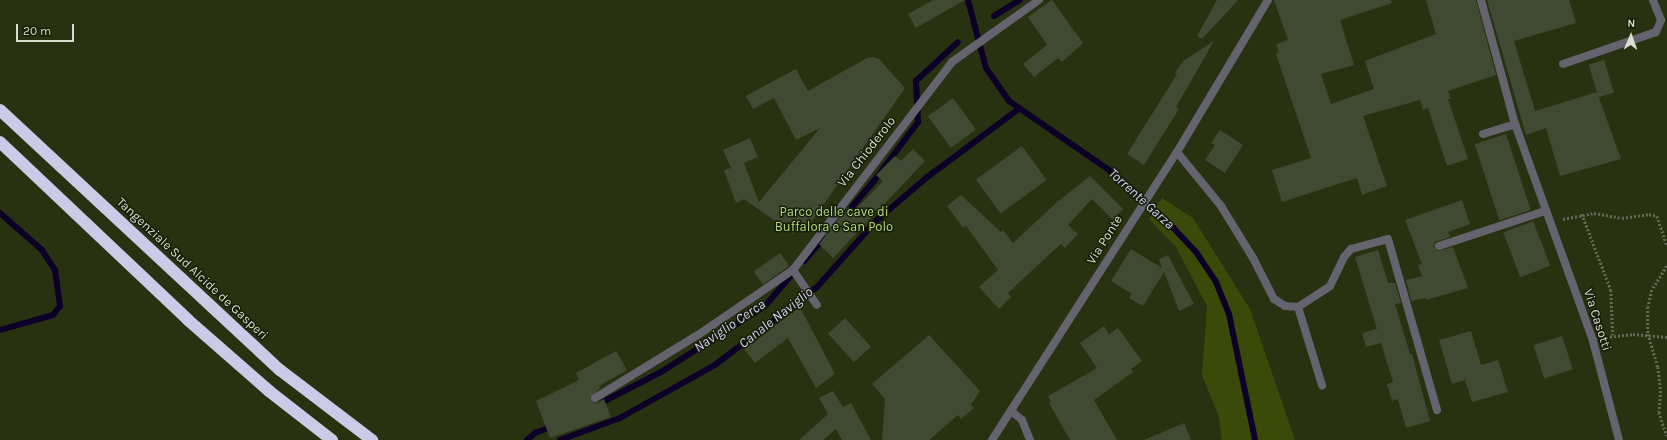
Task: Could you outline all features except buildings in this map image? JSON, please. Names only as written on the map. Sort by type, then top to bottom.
[{"type":"highway","name":"Tangenziale Sud Alcide de Gasperi","points":[[0,110],[280,370],[372,440]]},
{"type":"highway","points":[[0,142],[188,320],[269,391],[332,440]]},
{"type":"street","name":"Via Chioderolo","points":[[596,398],[698,335],[793,270],[952,62],[994,30],[1039,0]]},
{"type":"street","name":"Via Ponte","points":[[992,440],[1151,190],[1177,152],[1268,0]]},
{"type":"street","name":"Via Casotti","points":[[1481,0],[1515,124],[1593,341],[1619,440]]},
{"type":"street","points":[[1563,64],[1656,32],[1661,20],[1653,0]]},
{"type":"street","points":[[1483,134],[1515,124]]},
{"type":"street","points":[[1177,152],[1221,206],[1253,258],[1274,299],[1284,306],[1298,306],[1330,286],[1344,257],[1351,249],[1388,239],[1437,410]]},
{"type":"street","points":[[1439,246],[1545,211]]},
{"type":"street","points":[[793,270],[817,305]]},
{"type":"street","points":[[1298,306],[1322,385]]},
{"type":"street","points":[[1011,411],[1022,420],[1030,440]]},
{"type":"path","points":[[1550,222],[1582,214],[1594,213],[1622,218],[1649,214],[1657,216],[1667,245]]},
{"type":"path","points":[[1582,214],[1611,290],[1613,335]]},
{"type":"path","points":[[1667,266],[1652,290],[1648,307],[1648,334],[1658,367],[1661,391],[1659,412],[1667,436]]},
{"type":"path","points":[[1593,341],[1613,335],[1648,334],[1667,337]]},
{"type":"green space","name":"Parco delle cave di Buffalora e San Polo","points":[[0,0],[1667,0],[1667,440],[0,440]]},
{"type":"green space","points":[[1162,198],[1193,218],[1250,309],[1295,440],[1222,440],[1219,417],[1202,375],[1207,306],[1176,247],[1149,219]]},
{"type":"waterway","name":"Torrente Garza","points":[[968,0],[986,68],[1009,101],[1112,172],[1165,219],[1196,252],[1216,282],[1229,314],[1255,440]]},
{"type":"waterway","name":"Naviglio Cerca","points":[[994,16],[1020,0]]},
{"type":"waterway","name":"Naviglio Cerca","points":[[845,215],[874,181],[918,122],[916,81],[958,42]]},
{"type":"waterway","name":"Canale Naviglio","points":[[560,440],[620,418],[715,365],[817,287],[877,220],[926,178],[1020,108]]},
{"type":"waterway","points":[[0,213],[42,250],[55,270],[60,306],[53,315],[0,330]]},
{"type":"waterway","name":"Naviglio Cerca","points":[[804,261],[824,238]]},
{"type":"waterway","name":"Naviglio Cerca","points":[[597,405],[661,372],[765,306],[795,271]]},
{"type":"waterway","name":"Naviglio Cerca","points":[[527,440],[535,433],[553,426]]}]
